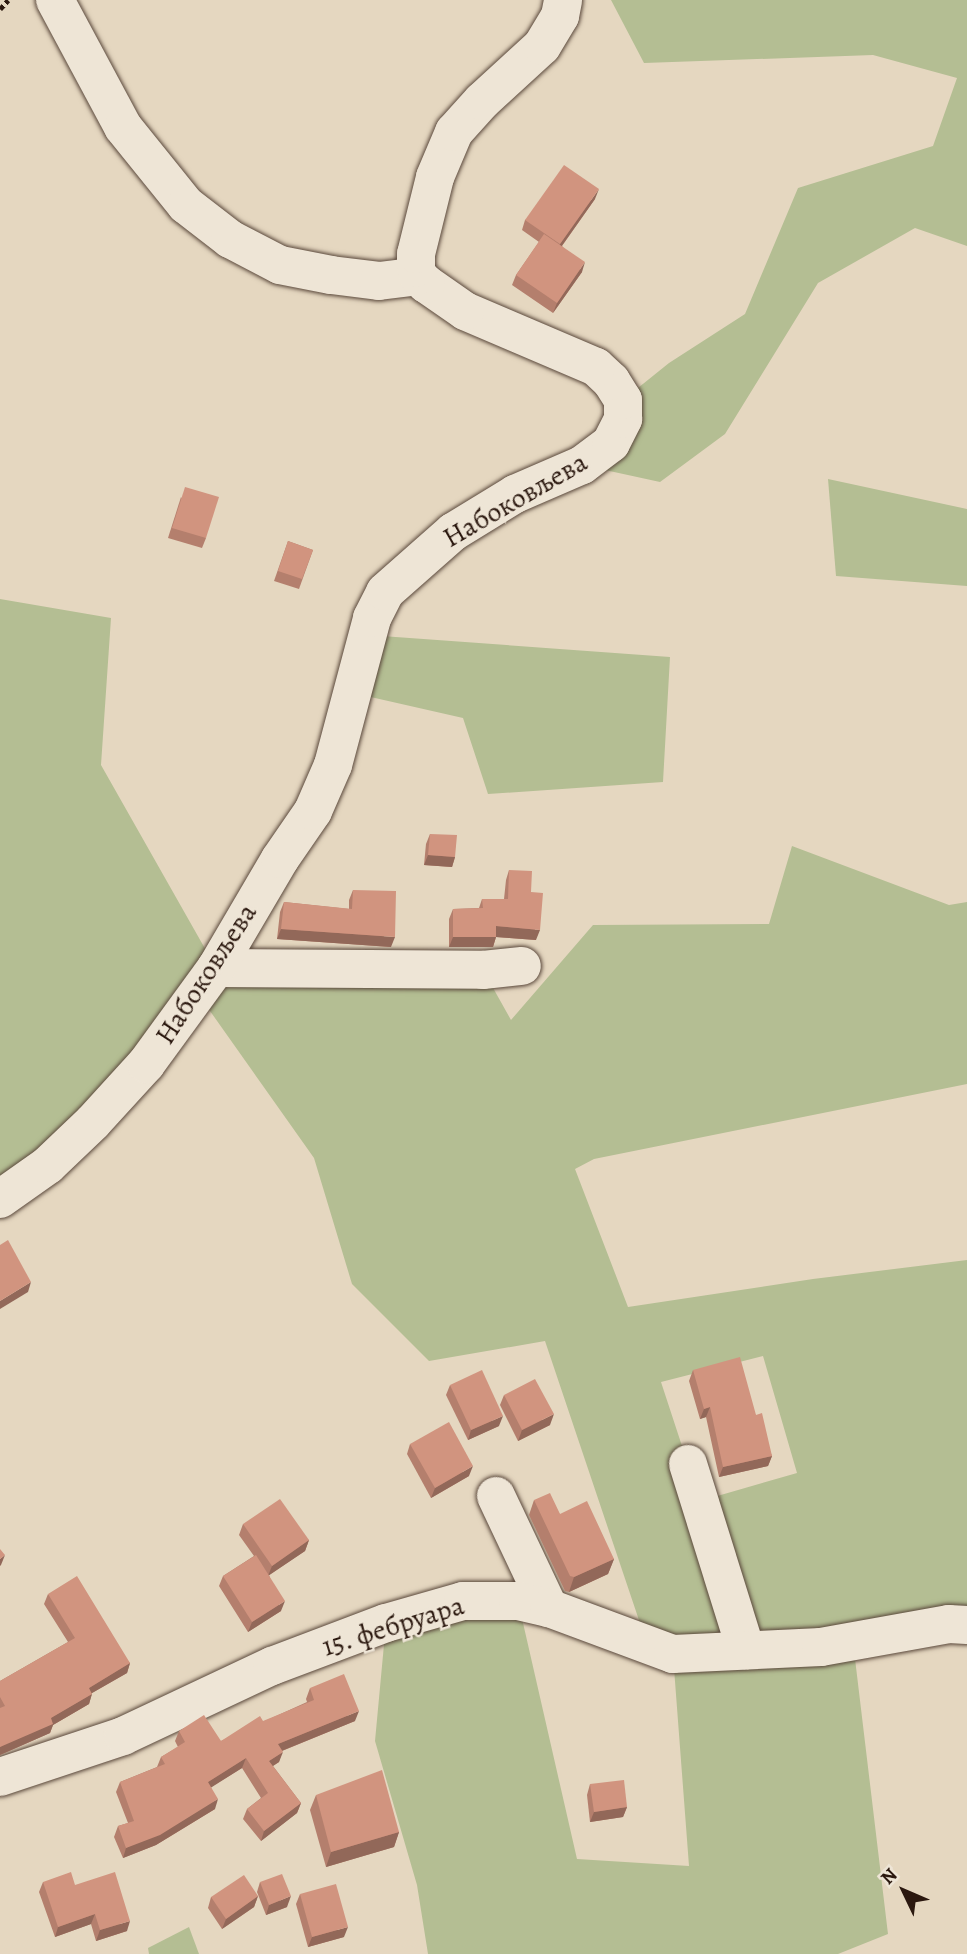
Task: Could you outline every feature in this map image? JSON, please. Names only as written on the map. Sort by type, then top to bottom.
[{"type":"street","points":[[55,0],[123,127],[186,205],[230,239],[280,265],[379,281],[418,276],[416,254],[435,177],[445,149],[454,132],[482,101],[542,46],[560,16],[563,0]]},
{"type":"street","name":"Набоковљева","points":[[0,1199],[48,1165],[93,1122],[146,1064],[216,968],[266,881],[313,811],[334,765],[372,618],[385,592],[453,532],[515,494],[582,465],[611,443],[623,419],[623,400],[611,382],[596,367],[465,311],[418,276]]},
{"type":"street","points":[[216,968],[482,970],[522,966]]},
{"type":"street","points":[[688,1464],[746,1650]]},
{"type":"street","points":[[496,1496],[549,1608]]},
{"type":"street","name":"15. фебруара","points":[[0,1777],[123,1737],[272,1665],[386,1623],[463,1601],[518,1601],[549,1608],[673,1654],[821,1647],[949,1624],[967,1625]]},
{"type":"path","points":[[0,9],[8,0]]},
{"type":"green space","points":[[611,0],[967,0],[967,246],[915,228],[818,283],[725,434],[660,482],[582,465],[623,400],[669,363],[745,314],[798,188],[933,146],[957,78],[873,55],[644,63]]},
{"type":"green space","points":[[828,479],[967,509],[967,586],[836,576]]},
{"type":"green space","points":[[0,599],[111,618],[101,765],[216,968],[483,970],[511,1020],[593,925],[769,924],[792,846],[949,905],[967,902],[967,1084],[594,1159],[575,1169],[628,1307],[813,1279],[967,1260],[967,1629],[853,1642],[888,1934],[838,1954],[428,1954],[417,1885],[375,1741],[386,1623],[518,1601],[577,1859],[689,1866],[673,1655],[647,1644],[545,1341],[429,1361],[352,1284],[314,1158],[198,994],[0,1199]],"holes":[[[763,1356],[797,1473],[700,1501],[661,1382]]]},
{"type":"green space","points":[[368,635],[670,657],[663,782],[488,794],[463,718],[353,693]]},
{"type":"green space","points":[[189,1927],[199,1954],[149,1954],[148,1948]]},
{"type":"building","points":[[564,165],[599,189],[560,244],[525,220]]},
{"type":"building","points":[[544,234],[585,262],[557,303],[516,275]]},
{"type":"building","points":[[185,487],[219,497],[206,538],[172,528]]},
{"type":"building","points":[[288,541],[313,550],[302,579],[278,571]]},
{"type":"building","points":[[430,834],[457,835],[455,857],[428,855]]},
{"type":"building","points":[[509,870],[532,871],[531,892],[543,893],[540,930],[496,926],[496,937],[453,937],[453,909],[483,908],[482,899],[508,899]]},
{"type":"building","points":[[353,890],[396,891],[395,937],[281,929],[284,902],[352,909]]},
{"type":"building","points":[[8,1240],[31,1282],[0,1301],[0,1245]]},
{"type":"building","points":[[740,1357],[756,1415],[762,1413],[772,1456],[723,1467],[710,1407],[704,1409],[693,1370]]},
{"type":"building","points":[[482,1370],[503,1416],[471,1430],[450,1385]]},
{"type":"building","points":[[535,1379],[554,1414],[522,1430],[504,1395]]},
{"type":"building","points":[[449,1422],[473,1466],[435,1488],[410,1444]]},
{"type":"building","points":[[550,1493],[560,1514],[587,1501],[614,1559],[574,1577],[570,1576],[534,1500]]},
{"type":"building","points":[[280,1499],[309,1540],[272,1566],[243,1524]]},
{"type":"building","points":[[256,1555],[285,1601],[252,1622],[223,1576]]},
{"type":"building","points":[[77,1576],[130,1663],[89,1688],[92,1694],[51,1718],[53,1724],[0,1747],[0,1708],[5,1706],[0,1697],[0,1681],[75,1638],[48,1594]]},
{"type":"building","points":[[344,1674],[359,1711],[278,1744],[283,1752],[269,1761],[301,1803],[264,1831],[247,1809],[268,1793],[246,1758],[208,1782],[218,1799],[160,1835],[126,1848],[118,1826],[134,1821],[120,1782],[165,1764],[161,1757],[185,1742],[179,1731],[204,1715],[221,1741],[260,1716],[263,1721],[314,1700],[310,1688]]},
{"type":"building","points":[[382,1770],[399,1832],[331,1852],[316,1795]]},
{"type":"building","points":[[624,1780],[627,1807],[594,1812],[590,1784]]},
{"type":"building","points":[[71,1872],[75,1885],[115,1872],[130,1921],[100,1930],[95,1914],[58,1927],[43,1882]]},
{"type":"building","points":[[282,1874],[291,1896],[269,1905],[260,1882]]},
{"type":"building","points":[[244,1875],[258,1896],[226,1919],[211,1897]]},
{"type":"building","points":[[336,1884],[348,1927],[312,1937],[300,1894]]}]
